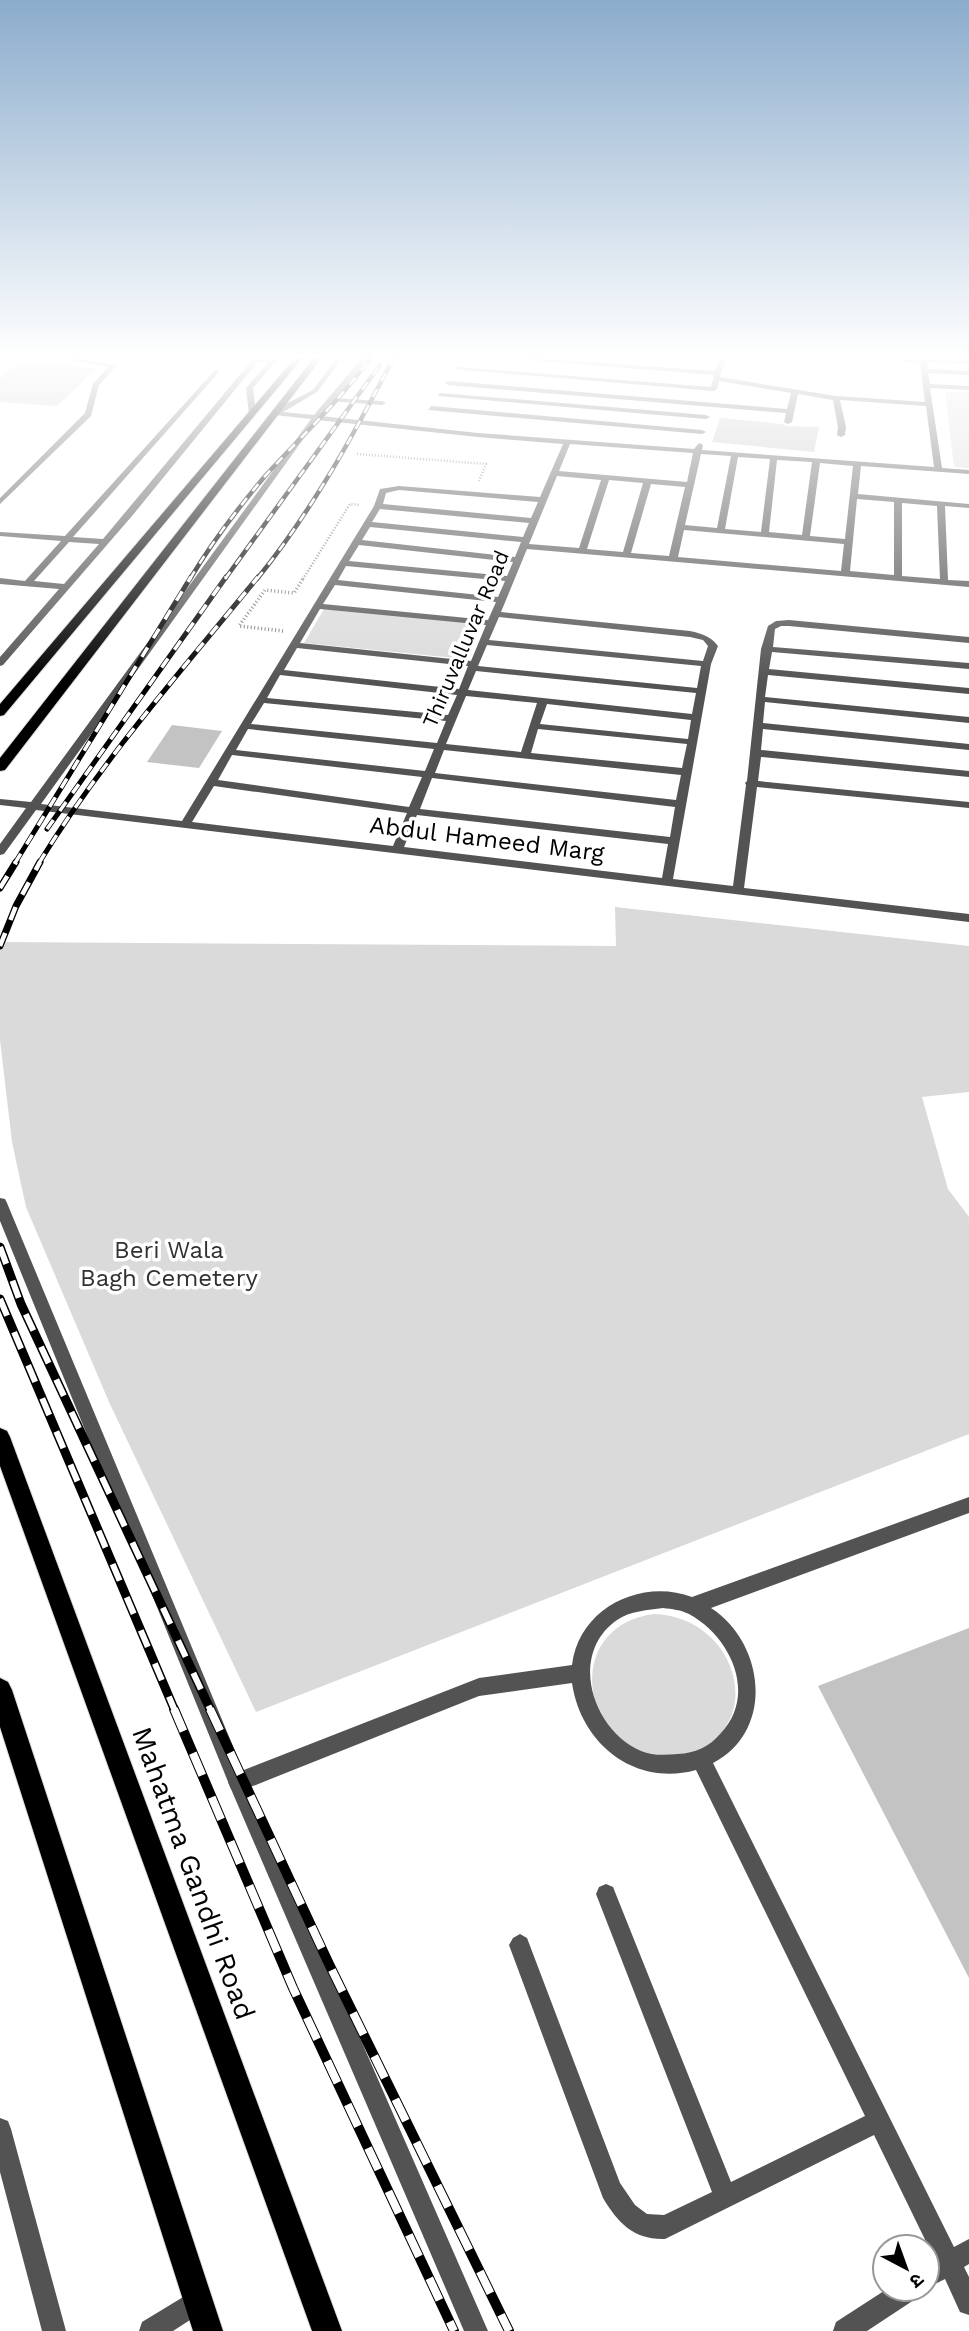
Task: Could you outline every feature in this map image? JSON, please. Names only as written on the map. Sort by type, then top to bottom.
[{"type":"main road","points":[[0,712],[206,468]]},
{"type":"main road","points":[[0,767],[232,468]]},
{"type":"main road","name":"Mahatma Gandhi Road","points":[[0,1437],[327,2331]]},
{"type":"main road","points":[[0,1690],[208,2331]]},
{"type":"street","points":[[0,502],[34,468]]},
{"type":"street","points":[[28,583],[131,468]]},
{"type":"street","points":[[0,663],[166,468]]},
{"type":"street","points":[[0,852],[279,468]]},
{"type":"street","name":"Thiruvalluvar Road","points":[[397,850],[556,468]]},
{"type":"street","points":[[673,559],[694,468]]},
{"type":"street","points":[[721,530],[732,468]]},
{"type":"street","points":[[765,534],[773,468]]},
{"type":"street","points":[[806,538],[815,468]]},
{"type":"street","points":[[845,574],[857,468]]},
{"type":"street","points":[[908,468],[969,472]]},
{"type":"street","points":[[554,472],[690,485]]},
{"type":"street","points":[[582,551],[606,477]]},
{"type":"street","points":[[626,555],[648,481]]},
{"type":"street","points":[[185,825],[378,506],[383,491],[391,488],[542,500]]},
{"type":"street","points":[[853,496],[969,506]]},
{"type":"street","points":[[898,500],[898,578]]},
{"type":"street","points":[[941,503],[944,582]]},
{"type":"street","points":[[378,506],[534,521]]},
{"type":"street","points":[[367,524],[582,551],[969,584]]},
{"type":"street","points":[[680,527],[849,542]]},
{"type":"street","points":[[0,534],[105,542]]},
{"type":"street","points":[[356,542],[517,560]]},
{"type":"street","points":[[343,563],[509,579]]},
{"type":"street","points":[[0,581],[66,587]]},
{"type":"street","points":[[332,582],[501,600]]},
{"type":"street","points":[[317,606],[706,638],[713,646],[706,664],[667,882]]},
{"type":"street","points":[[738,890],[760,699],[766,672],[766,649],[771,628],[779,623],[969,640]]},
{"type":"street","points":[[483,642],[706,664]]},
{"type":"street","points":[[294,645],[701,691]]},
{"type":"street","points":[[766,649],[969,666]]},
{"type":"street","points":[[277,672],[697,718]]},
{"type":"street","points":[[766,672],[969,691]]},
{"type":"street","points":[[760,699],[969,720]]},
{"type":"street","points":[[261,700],[452,718]]},
{"type":"street","points":[[525,754],[543,701]]},
{"type":"street","points":[[758,725],[969,747]]},
{"type":"street","points":[[245,726],[441,744],[687,772]]},
{"type":"street","points":[[535,726],[692,742]]},
{"type":"street","points":[[229,752],[681,804]]},
{"type":"street","points":[[756,752],[969,774]]},
{"type":"street","points":[[211,782],[413,810],[675,841]]},
{"type":"street","points":[[750,783],[969,805]]},
{"type":"street","name":"Abdul Hameed Marg","points":[[0,802],[969,918]]},
{"type":"street","points":[[0,1203],[238,1782],[476,2331]]},
{"type":"street","points":[[692,1606],[969,1505]]},
{"type":"street","points":[[663,1599],[692,1606],[719,1623],[740,1651],[748,1674],[745,1715],[729,1742],[701,1760],[665,1766],[634,1758],[604,1736],[586,1708],[580,1673],[586,1645],[604,1619],[630,1604],[663,1599]]},
{"type":"street","points":[[238,1782],[479,1687],[580,1673]]},
{"type":"street","points":[[701,1760],[879,2121],[959,2256],[969,2303]]},
{"type":"street","points":[[606,1894],[725,2196]]},
{"type":"street","points":[[520,1944],[611,2190],[626,2215],[639,2225],[652,2229],[665,2227],[879,2121]]},
{"type":"street","points":[[0,2129],[54,2331]]},
{"type":"street","points":[[941,2267],[959,2256]]},
{"type":"street","points":[[150,2331],[198,2300]]},
{"type":"street","points":[[845,2331],[887,2303]]},
{"type":"path","points":[[474,494],[484,468]]},
{"type":"path","points":[[301,633],[239,626],[264,590],[294,593],[351,504],[378,506]]},
{"type":"green space","points":[[324,609],[470,623],[455,658],[304,643]]},
{"type":"green space","name":"Beri Wala Bagh Cemetery","points":[[615,907],[969,946],[969,1092],[922,1097],[948,1189],[969,1217],[969,1434],[256,1712],[109,1402],[26,1207],[12,1142],[0,1040],[0,942],[616,946]]},
{"type":"green space","points":[[654,1614],[684,1620],[707,1634],[724,1654],[734,1678],[735,1702],[727,1725],[709,1744],[680,1757],[659,1756],[632,1748],[612,1732],[598,1711],[592,1686],[594,1662],[605,1640],[625,1623]]},
{"type":"building","points":[[172,725],[222,731],[199,768],[147,762]]},
{"type":"building","points":[[969,1628],[969,1978],[818,1686]]},
{"type":"railway","points":[[190,579],[235,513],[273,468]]},
{"type":"railway","points":[[225,579],[306,468]]},
{"type":"railway","points":[[257,579],[296,527],[333,468]]},
{"type":"railway","points":[[15,863],[191,577]]},
{"type":"railway","points":[[47,829],[226,577]]},
{"type":"railway","points":[[39,863],[116,752],[258,577]]},
{"type":"railway","points":[[0,888],[16,862]]},
{"type":"railway","points":[[0,946],[16,906],[40,862]]},
{"type":"railway","points":[[0,1247],[21,1304],[211,1711]]},
{"type":"railway","points":[[0,1299],[175,1711]]},
{"type":"railway","points":[[174,1709],[293,1988],[454,2331]]},
{"type":"railway","points":[[210,1709],[329,1964],[509,2331]]}]
